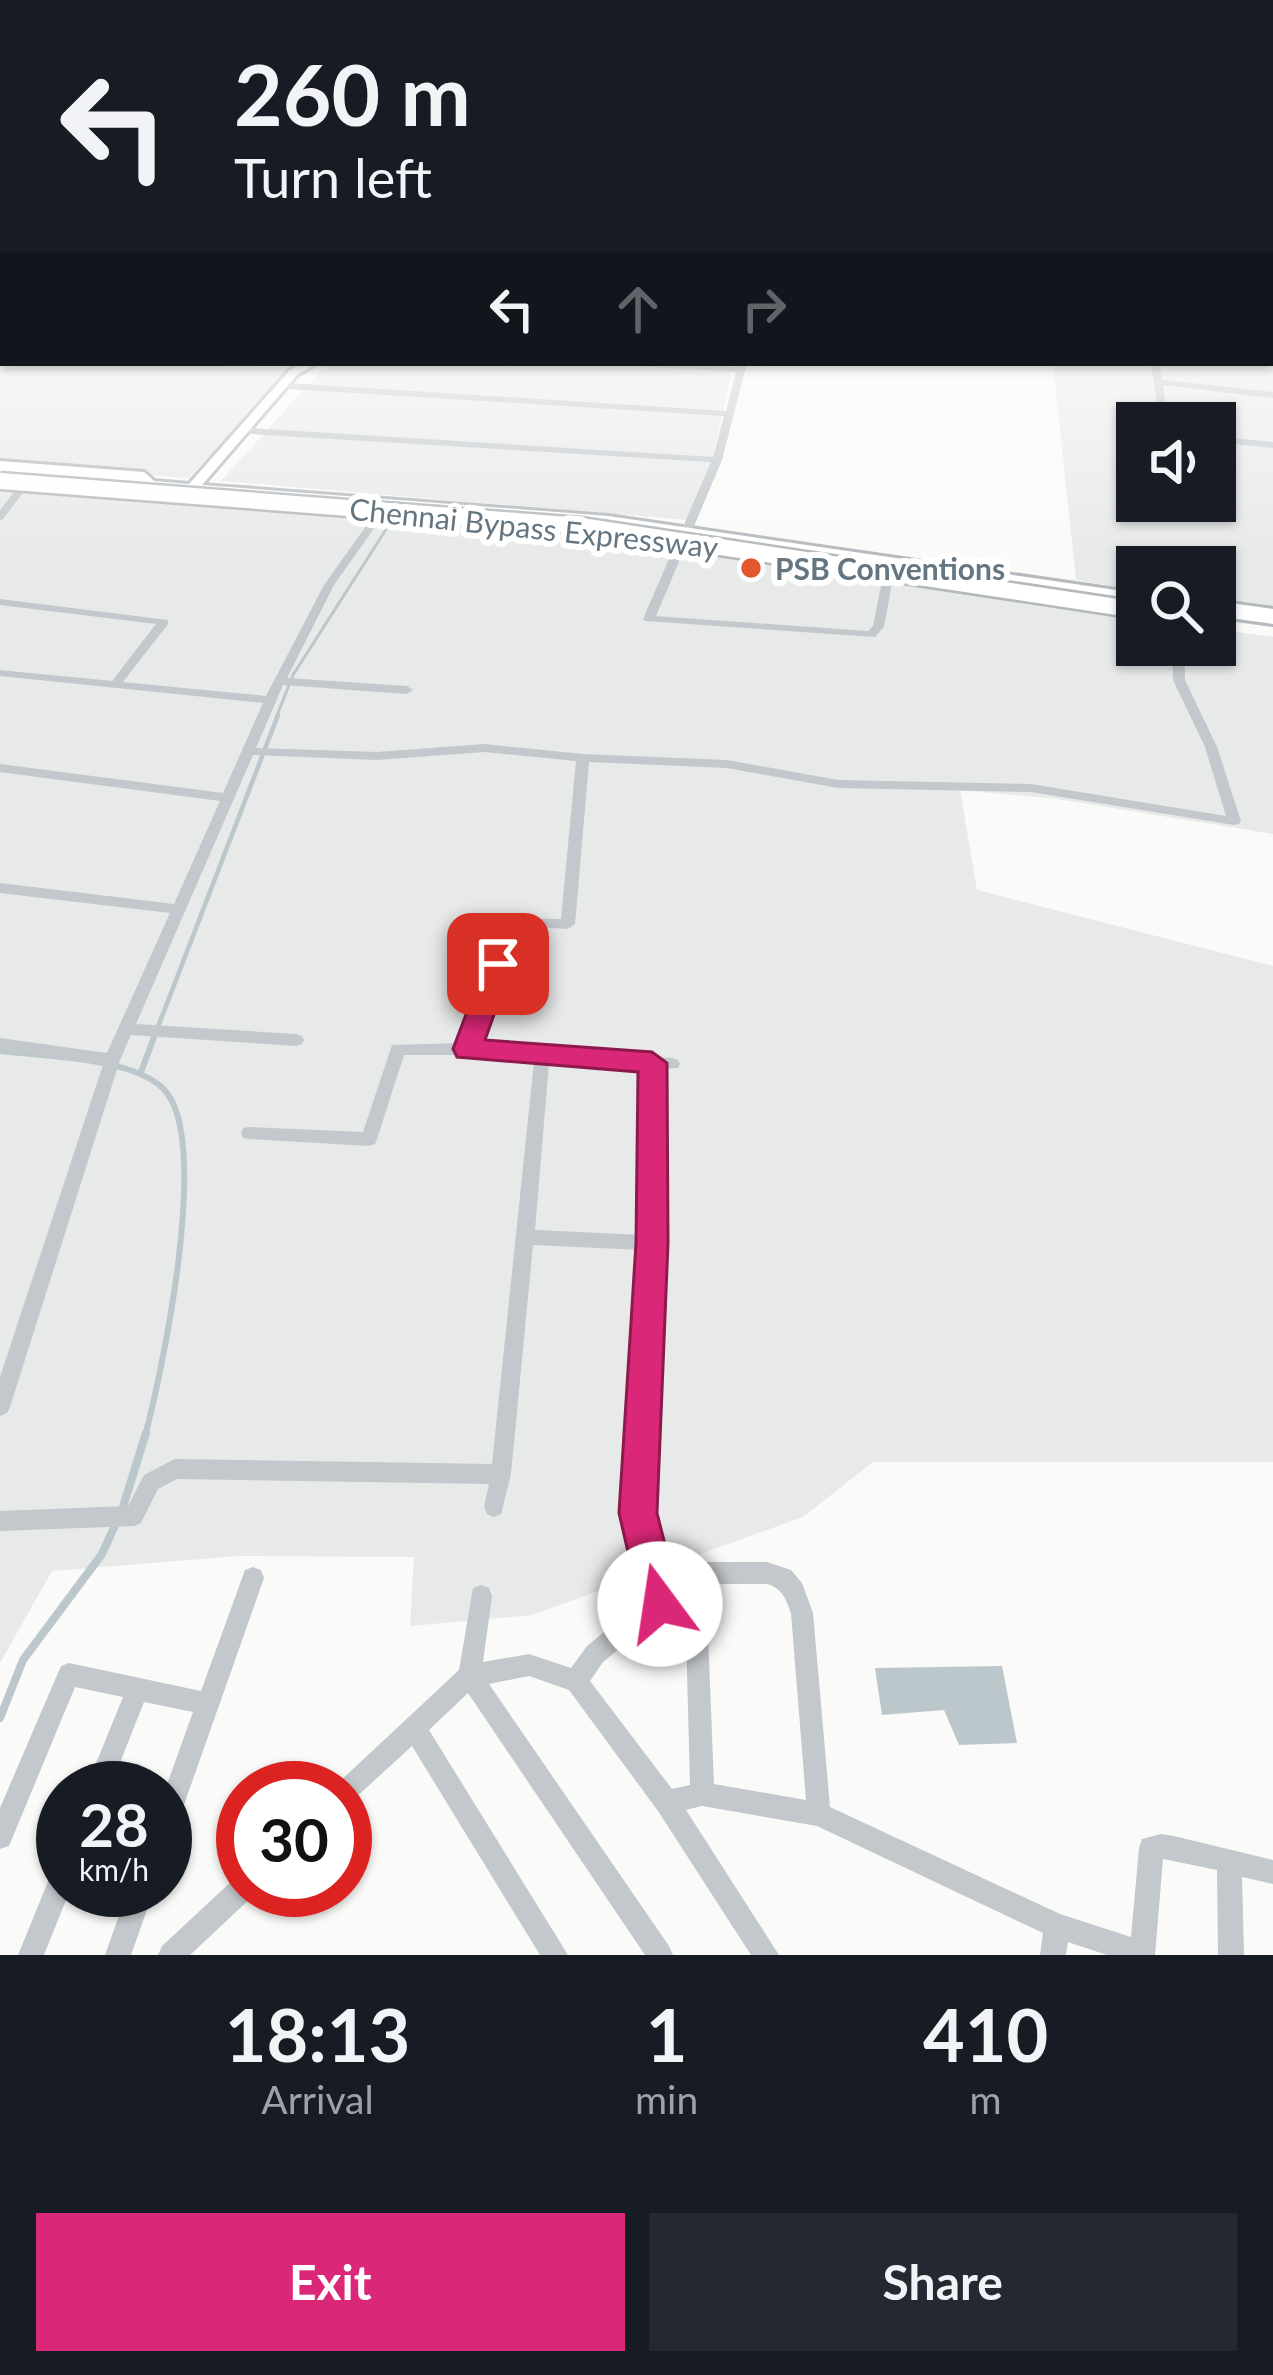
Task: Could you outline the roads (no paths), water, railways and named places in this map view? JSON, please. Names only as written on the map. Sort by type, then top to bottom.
[{"type":"highway","points":[[0,474],[145,487]]},
{"type":"highway","name":"Chennai Bypass Expressway","points":[[0,474],[581,526],[1116,599]]},
{"type":"highway","points":[[1236,617],[1273,622]]},
{"type":"main road","points":[[195,491],[300,374]]},
{"type":"main road","points":[[195,491],[300,374]]},
{"type":"main road","points":[[0,474],[23,486],[128,493],[145,487],[687,533],[1116,599]]},
{"type":"main road","points":[[687,533],[1116,599]]},
{"type":"street","points":[[740,374],[717,460],[649,619],[871,635],[878,627],[890,566]]},
{"type":"street","points":[[1157,374],[1161,402]]},
{"type":"street","points":[[1158,382],[1273,395]]},
{"type":"street","points":[[290,386],[729,414]]},
{"type":"street","points":[[250,431],[717,460]]},
{"type":"street","points":[[1236,441],[1273,445]]},
{"type":"street","points":[[0,517],[23,486]]},
{"type":"street","points":[[0,1407],[112,1060],[228,798],[258,751],[270,700],[329,585],[382,510]]},
{"type":"street","points":[[0,602],[164,622],[114,686]]},
{"type":"street","points":[[258,751],[377,756],[484,748],[727,764],[838,784],[1006,786],[1234,821],[1211,747],[1179,680],[1179,666]]},
{"type":"street","points":[[0,673],[270,700]]},
{"type":"street","points":[[280,681],[407,690]]},
{"type":"street","points":[[467,1049],[514,921],[568,924],[583,758]]},
{"type":"street","points":[[0,768],[228,798]]},
{"type":"street","points":[[0,888],[178,908]]},
{"type":"street","points":[[127,1029],[296,1040]]},
{"type":"street","points":[[0,1044],[112,1060]]},
{"type":"street","points":[[249,1133],[369,1139],[398,1049],[467,1049],[662,1063],[638,1513],[660,1604]]},
{"type":"street","points":[[494,1507],[542,1057]]},
{"type":"street","points":[[525,1237],[652,1243]]},
{"type":"street","points":[[0,1521],[134,1516],[151,1482],[175,1469],[500,1474]]},
{"type":"street","points":[[576,1681],[595,1654],[694,1574],[767,1573],[783,1578],[802,1613],[819,1814]]},
{"type":"street","points":[[694,1574],[702,1794]]},
{"type":"street","points":[[188,1761],[253,1578]]},
{"type":"street","points":[[481,1596],[470,1676],[660,1955]]},
{"type":"street","points":[[372,1767],[470,1676],[529,1665],[576,1681],[667,1802],[766,1955]]},
{"type":"street","points":[[0,1838],[69,1674],[208,1704]]},
{"type":"street","points":[[109,1761],[138,1688]]},
{"type":"street","points":[[414,1728],[554,1955]]},
{"type":"street","points":[[667,1802],[702,1794],[819,1814],[1057,1926],[1143,1954],[1151,1848],[1168,1844],[1229,1864],[1273,1872]]},
{"type":"street","points":[[1229,1864],[1232,1955]]},
{"type":"street","points":[[171,1955],[216,1913]]},
{"type":"street","points":[[32,1955],[47,1917]]},
{"type":"street","points":[[118,1955],[132,1917]]},
{"type":"street","points":[[1053,1955],[1057,1926]]},
{"type":"waterway","points":[[276,718],[293,675],[394,517]]},
{"type":"waterway","points":[[156,1032],[278,715]]},
{"type":"waterway","points":[[141,1072],[157,1029]]},
{"type":"waterway","points":[[0,1051],[89,1060],[135,1072],[167,1093],[179,1121],[184,1161],[178,1260],[145,1436]]},
{"type":"waterway","points":[[123,1507],[146,1433]]},
{"type":"waterway","points":[[0,1718],[23,1660],[102,1554],[116,1523]]},
{"type":"place","name":"PSB Conventions","points":[[751,568]]}]
